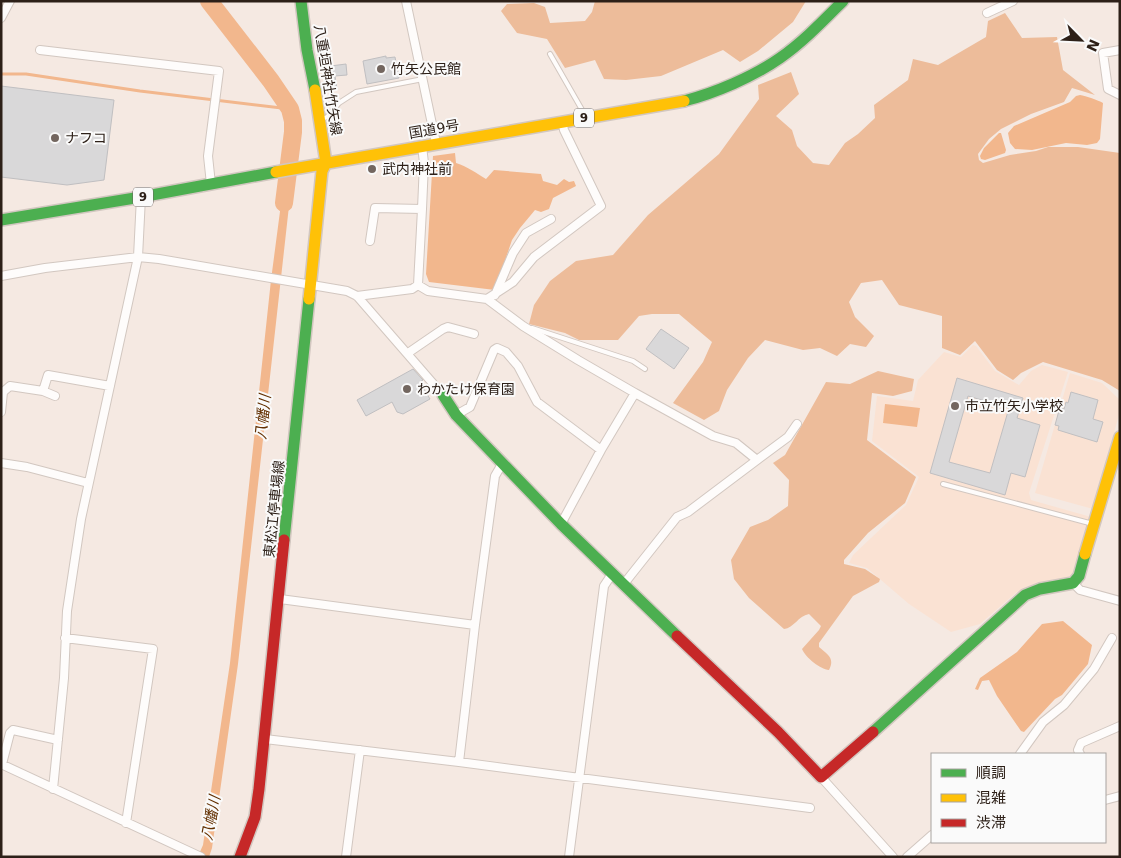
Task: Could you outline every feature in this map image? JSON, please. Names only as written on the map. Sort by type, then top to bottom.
[{"type":"main road","name":"八重垣神社竹矢線","points":[[301,1],[307,50],[326,163]]},
{"type":"main road","name":"国道9号","points":[[1,220],[141,197],[562,121],[686,101],[744,79],[779,59],[811,33],[843,1]]},
{"type":"main road","name":"東松江停車場線","points":[[240,857],[255,817],[265,739],[322,171],[326,163]]},
{"type":"main road","points":[[443,395],[456,415],[561,524],[778,732],[821,777],[1025,595],[1040,589],[1073,582],[1079,576],[1120,437]]},
{"type":"street","points":[[1,18],[10,1]]},
{"type":"street","points":[[406,1],[436,144]]},
{"type":"street","points":[[987,13],[1013,1]]},
{"type":"street","points":[[40,50],[219,71],[208,156],[211,184]]},
{"type":"street","points":[[1120,50],[1103,53],[1108,89],[1120,95]]},
{"type":"street","points":[[487,299],[512,282],[534,257],[601,206],[564,130],[562,121]]},
{"type":"street","points":[[418,285],[424,163],[422,146]]},
{"type":"street","points":[[53,789],[64,678],[67,611],[88,483],[138,257],[141,197]]},
{"type":"street","points":[[370,241],[375,208],[422,209]]},
{"type":"street","points":[[495,295],[513,254],[526,233],[551,219]]},
{"type":"street","points":[[1,276],[45,268],[138,257],[340,290],[357,296],[412,289],[418,285]]},
{"type":"street","points":[[418,285],[428,291],[487,299],[523,326],[578,360],[713,436],[736,443],[757,460]]},
{"type":"street","points":[[357,296],[443,395]]},
{"type":"street","points":[[408,353],[443,328],[448,327],[474,334]]},
{"type":"street","points":[[456,415],[470,407],[494,350],[497,348],[506,352],[518,366],[537,402],[601,450]]},
{"type":"street","points":[[43,391],[48,375],[110,386]]},
{"type":"street","points":[[1,412],[3,392],[10,386],[43,391],[55,396]]},
{"type":"street","points":[[561,524],[601,450],[635,393]]},
{"type":"street","points":[[623,585],[677,517],[695,507],[788,437],[797,424]]},
{"type":"street","points":[[1,463],[88,483]]},
{"type":"street","points":[[459,762],[495,476],[502,464]]},
{"type":"street","points":[[569,857],[604,586],[612,574]]},
{"type":"street","points":[[1073,582],[1080,590],[1120,601]]},
{"type":"street","points":[[280,598],[475,625]]},
{"type":"street","points":[[65,638],[153,650],[126,823]]},
{"type":"street","points":[[1021,753],[1044,722],[1064,705],[1094,669],[1112,638]]},
{"type":"street","points":[[1080,753],[1078,750],[1081,743],[1120,726]]},
{"type":"street","points":[[58,740],[12,730],[2,764],[199,856]]},
{"type":"street","points":[[265,739],[579,777],[810,808]]},
{"type":"street","points":[[346,857],[360,750]]},
{"type":"street","points":[[821,777],[893,857]]},
{"type":"street","points":[[1106,800],[1120,796]]},
{"type":"street","points":[[907,857],[931,836]]},
{"type":"lane","points":[[550,54],[586,117]]},
{"type":"lane","points":[[319,120],[327,117],[339,103],[356,92],[423,79]]},
{"type":"lane","points":[[523,326],[633,361],[645,369]]},
{"type":"lane","points":[[943,484],[1094,524]]},
{"type":"shaded area","points":[[595,1],[806,1],[793,22],[758,51],[740,62],[723,50],[661,76],[626,80],[604,79],[595,60],[565,68],[547,39],[517,33],[501,11],[507,4],[534,3],[545,7],[550,23],[585,21],[592,12]]},
{"type":"shaded area","points":[[1005,13],[1022,38],[1057,37],[1063,70],[1095,95],[1072,88],[1064,102],[1031,114],[1001,129],[989,139],[978,154],[979,160],[983,163],[1048,147],[1078,147],[1120,153],[1120,391],[1102,380],[1043,362],[1021,373],[1013,380],[997,370],[975,341],[960,355],[942,348],[942,316],[899,305],[882,280],[861,283],[849,302],[855,317],[874,336],[866,347],[850,344],[837,356],[820,348],[803,350],[765,340],[748,358],[727,390],[719,411],[704,420],[673,403],[703,362],[712,342],[679,314],[639,316],[618,340],[579,340],[565,333],[529,324],[534,305],[550,281],[576,261],[613,255],[648,215],[719,154],[759,99],[758,85],[791,72],[799,94],[776,116],[792,130],[797,146],[813,163],[829,165],[845,143],[875,118],[874,105],[908,80],[913,59],[938,65],[986,37],[988,21]]},
{"type":"shaded area","points":[[973,345],[976,346],[995,371],[1019,385],[1031,371],[1042,365],[1068,372],[1029,493],[1031,500],[1091,517],[1074,573],[1063,581],[1042,583],[1017,592],[980,624],[951,632],[909,604],[867,568],[849,563],[853,555],[906,505],[919,477],[872,441],[877,396],[913,401],[918,380],[944,352],[961,357]]},
{"type":"shaded area","points":[[878,371],[914,379],[912,391],[893,396],[872,393],[867,440],[916,477],[905,503],[868,533],[844,560],[844,564],[865,569],[880,579],[879,582],[853,596],[819,643],[819,647],[831,660],[829,670],[822,668],[814,662],[802,649],[821,626],[809,614],[802,617],[791,627],[784,629],[749,598],[734,579],[731,560],[750,527],[768,520],[788,506],[789,480],[773,463],[785,455],[826,382],[850,384]]},
{"type":"shaded area","points":[[1070,373],[1102,383],[1120,400],[1120,411],[1093,509],[1035,493]]},
{"type":"water","points":[[1080,95],[1103,103],[1100,139],[1097,143],[1087,145],[1066,143],[1032,150],[1015,149],[1010,143],[1008,133],[1014,126],[1070,102]]},
{"type":"water","points":[[1001,133],[1006,150],[1005,153],[985,160],[981,159],[980,156],[984,148]]},
{"type":"water","points":[[455,153],[456,163],[486,179],[494,170],[541,174],[543,181],[557,185],[564,179],[569,182],[574,181],[576,186],[553,198],[549,209],[541,212],[535,210],[520,228],[512,240],[495,290],[429,282],[426,274],[433,156]]},
{"type":"water","points":[[292,179],[238,664],[212,848],[209,857],[199,854],[203,845],[230,663],[271,280],[284,181]]},
{"type":"water","points":[[885,404],[920,408],[917,427],[883,423]]},
{"type":"water","points":[[1063,621],[1092,645],[1088,664],[1062,695],[1055,699],[1024,732],[1021,731],[997,696],[989,680],[982,681],[978,690],[975,689],[980,678],[1017,652],[1042,624]]},
{"type":"building","name":"竹矢公民館","points":[[386,56],[386,58],[395,57],[399,78],[367,84],[363,61]]},
{"type":"building","points":[[346,64],[347,75],[335,76],[337,89],[326,91],[323,67]]},
{"type":"building","name":"ナフコ","points":[[1,86],[114,100],[104,180],[67,185],[1,177]]},
{"type":"building","points":[[661,329],[689,348],[674,369],[646,349]]},
{"type":"building","points":[[413,369],[423,380],[420,382],[430,399],[403,414],[397,412],[392,402],[366,416],[357,400]]},
{"type":"building","points":[[957,378],[1023,398],[1017,418],[1040,425],[1025,477],[1011,473],[1005,495],[930,473]],"holes":[[[968,396],[1009,408],[990,473],[949,462]]]},
{"type":"building","points":[[1071,392],[1098,400],[1093,419],[1103,422],[1097,442],[1058,430],[1059,426],[1055,425],[1060,407],[1064,409]]},
{"type":"waterway","name":"八幡川","points":[[209,1],[271,81],[290,109],[293,132],[284,203]]},
{"type":"waterway","points":[[1,74],[26,74],[140,91],[290,109]]},
{"type":"traffic: fast","points":[[301,1],[307,50],[315,90]]},
{"type":"traffic: fast","points":[[684,101],[734,84],[758,72],[805,38],[843,1]]},
{"type":"traffic: fast","points":[[1,220],[276,172]]},
{"type":"traffic: fast","points":[[284,540],[309,299]]},
{"type":"traffic: fast","points":[[443,395],[456,415],[561,524],[677,636]]},
{"type":"traffic: fast","points":[[873,732],[1025,595],[1040,589],[1073,583],[1079,576],[1085,554]]},
{"type":"traffic: slow","points":[[309,299],[322,171],[326,163],[315,90]]},
{"type":"traffic: slow","points":[[276,172],[684,101]]},
{"type":"traffic: slow","points":[[1085,554],[1120,437]]},
{"type":"traffic: jam","points":[[240,857],[255,817],[259,789],[284,540]]},
{"type":"traffic: jam","points":[[677,636],[778,732],[821,777],[873,732]]},
{"type":"place","name":"竹矢公民館","points":[[381,69]]},
{"type":"place","name":"ナフコ","points":[[55,138]]},
{"type":"place","name":"武内神社前","points":[[372,169]]},
{"type":"place","name":"わかたけ保育園","points":[[407,389]]},
{"type":"place","name":"市立竹矢小学校","points":[[955,406]]}]
